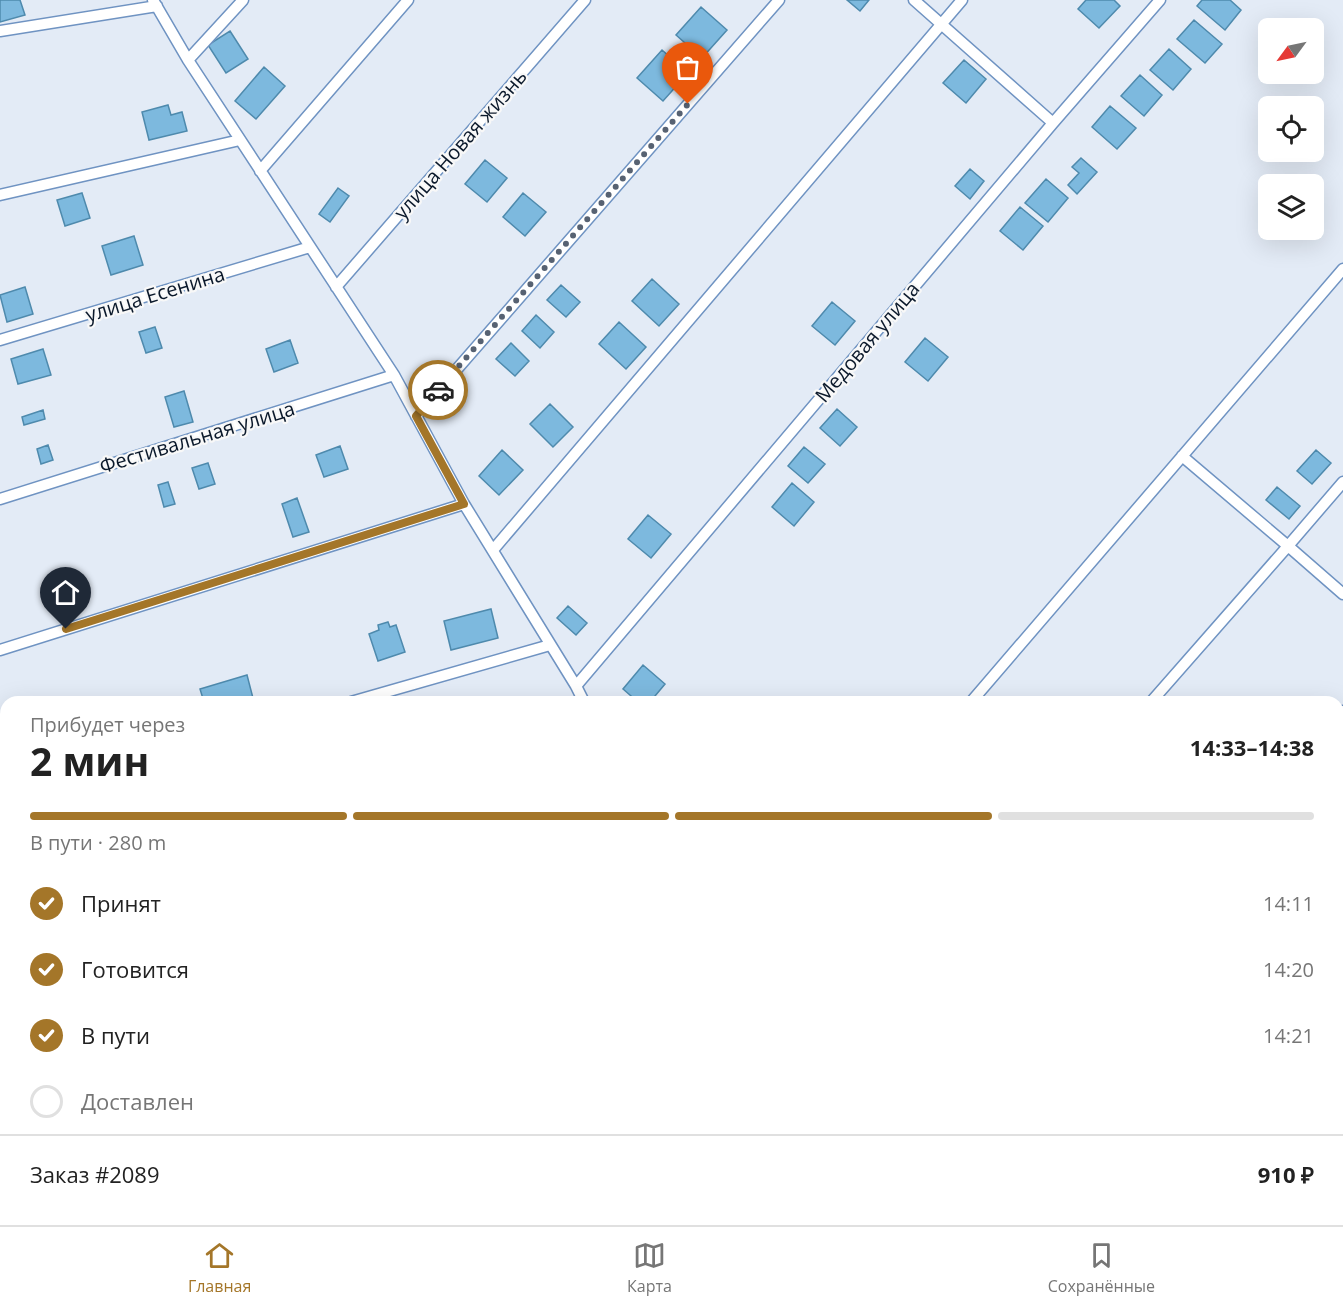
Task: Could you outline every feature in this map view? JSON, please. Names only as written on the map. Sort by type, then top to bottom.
[{"type":"street","points":[[188,60],[243,0]]},
{"type":"street","points":[[260,171],[408,0]]},
{"type":"street","name":"улица Новая жизнь","points":[[336,287],[585,0]]},
{"type":"street","points":[[416,416],[778,0]]},
{"type":"street","points":[[914,0],[1053,123]]},
{"type":"street","points":[[493,550],[962,0]]},
{"type":"street","name":"Медовая улица","points":[[576,686],[1160,0]]},
{"type":"street","points":[[0,31],[155,3],[188,60],[394,375],[464,504],[581,696]]},
{"type":"street","points":[[0,195],[240,140]]},
{"type":"street","name":"улица Есенина","points":[[0,340],[310,248]]},
{"type":"street","points":[[976,696],[1343,269]]},
{"type":"street","name":"Фестивальная улица","points":[[0,499],[394,375]]},
{"type":"street","points":[[1182,456],[1343,594]]},
{"type":"street","points":[[1156,696],[1343,482]]},
{"type":"street","points":[[0,650],[464,504]]},
{"type":"street","points":[[372,696],[550,645]]},
{"type":"building","points":[[0,0],[20,0],[25,15],[0,22]]},
{"type":"building","points":[[847,0],[869,0],[860,11]]},
{"type":"building","points":[[1086,0],[1114,0],[1120,6],[1099,28],[1078,9]]},
{"type":"building","points":[[1202,0],[1230,0],[1241,10],[1225,30],[1197,6]]},
{"type":"building","points":[[701,7],[727,30],[702,58],[676,35]]},
{"type":"building","points":[[1194,20],[1222,44],[1205,63],[1177,39]]},
{"type":"building","points":[[230,31],[248,59],[226,73],[208,45]]},
{"type":"building","points":[[1169,49],[1191,69],[1173,90],[1150,70]]},
{"type":"building","points":[[662,50],[688,73],[663,101],[637,78]]},
{"type":"building","points":[[964,60],[986,79],[966,103],[943,83]]},
{"type":"building","points":[[264,67],[285,86],[256,119],[235,101]]},
{"type":"building","points":[[1140,75],[1162,95],[1144,116],[1121,96]]},
{"type":"building","points":[[168,105],[171,115],[182,112],[187,131],[149,140],[142,112]]},
{"type":"building","points":[[1110,106],[1136,128],[1117,149],[1092,127]]},
{"type":"building","points":[[1081,158],[1097,172],[1077,194],[1068,185],[1079,173],[1072,167]]},
{"type":"building","points":[[485,160],[507,178],[487,202],[465,184]]},
{"type":"building","points":[[970,169],[984,181],[970,199],[955,186]]},
{"type":"building","points":[[1046,179],[1068,198],[1048,222],[1025,203]]},
{"type":"building","points":[[338,188],[349,196],[330,222],[319,214]]},
{"type":"building","points":[[82,193],[90,218],[65,226],[57,200]]},
{"type":"building","points":[[523,193],[546,212],[525,236],[503,217]]},
{"type":"building","points":[[1020,207],[1043,226],[1023,250],[1000,231]]},
{"type":"building","points":[[134,236],[143,265],[111,275],[102,246]]},
{"type":"building","points":[[652,279],[679,304],[659,326],[632,301]]},
{"type":"building","points":[[561,285],[580,302],[566,317],[547,300]]},
{"type":"building","points":[[25,287],[33,314],[7,322],[0,295]]},
{"type":"building","points":[[832,302],[855,321],[835,345],[812,326]]},
{"type":"building","points":[[536,315],[554,332],[540,348],[522,331]]},
{"type":"building","points":[[619,322],[646,347],[626,369],[599,344]]},
{"type":"building","points":[[155,327],[162,348],[146,353],[139,332]]},
{"type":"building","points":[[925,338],[948,357],[928,381],[905,362]]},
{"type":"building","points":[[290,340],[298,363],[274,372],[266,349]]},
{"type":"building","points":[[511,343],[529,361],[515,376],[496,359]]},
{"type":"building","points":[[43,349],[51,375],[18,384],[11,359]]},
{"type":"building","points":[[184,391],[193,422],[174,427],[165,397]]},
{"type":"building","points":[[550,404],[573,427],[553,447],[530,424]]},
{"type":"building","points":[[837,409],[857,427],[840,446],[820,428]]},
{"type":"building","points":[[43,410],[45,419],[24,425],[22,417]]},
{"type":"building","points":[[48,445],[53,460],[41,464],[37,449]]},
{"type":"building","points":[[340,446],[348,469],[324,477],[316,455]]},
{"type":"building","points":[[804,447],[825,464],[808,483],[788,466]]},
{"type":"building","points":[[502,450],[523,470],[499,495],[479,476]]},
{"type":"building","points":[[1316,450],[1331,463],[1312,484],[1297,471]]},
{"type":"building","points":[[208,463],[215,484],[199,489],[192,468]]},
{"type":"building","points":[[168,482],[175,504],[164,507],[158,485]]},
{"type":"building","points":[[792,483],[814,502],[794,526],[772,507]]},
{"type":"building","points":[[1277,487],[1300,506],[1289,519],[1266,500]]},
{"type":"building","points":[[297,498],[309,532],[293,537],[282,504]]},
{"type":"building","points":[[648,515],[671,534],[651,558],[628,539]]},
{"type":"building","points":[[63,584],[69,603],[54,608],[48,589]]},
{"type":"building","points":[[568,606],[587,623],[576,635],[557,618]]},
{"type":"building","points":[[491,609],[498,638],[451,650],[444,621]]},
{"type":"building","points":[[388,622],[390,627],[396,625],[405,652],[378,661],[369,634],[379,630],[378,625]]},
{"type":"building","points":[[643,665],[665,684],[655,696],[631,696],[623,689]]},
{"type":"building","points":[[247,675],[252,696],[202,696],[200,689]]},
{"type":"way so far","points":[[438,390],[688,104]]},
{"type":"route","points":[[66,629],[464,504],[416,416],[438,390]]}]
